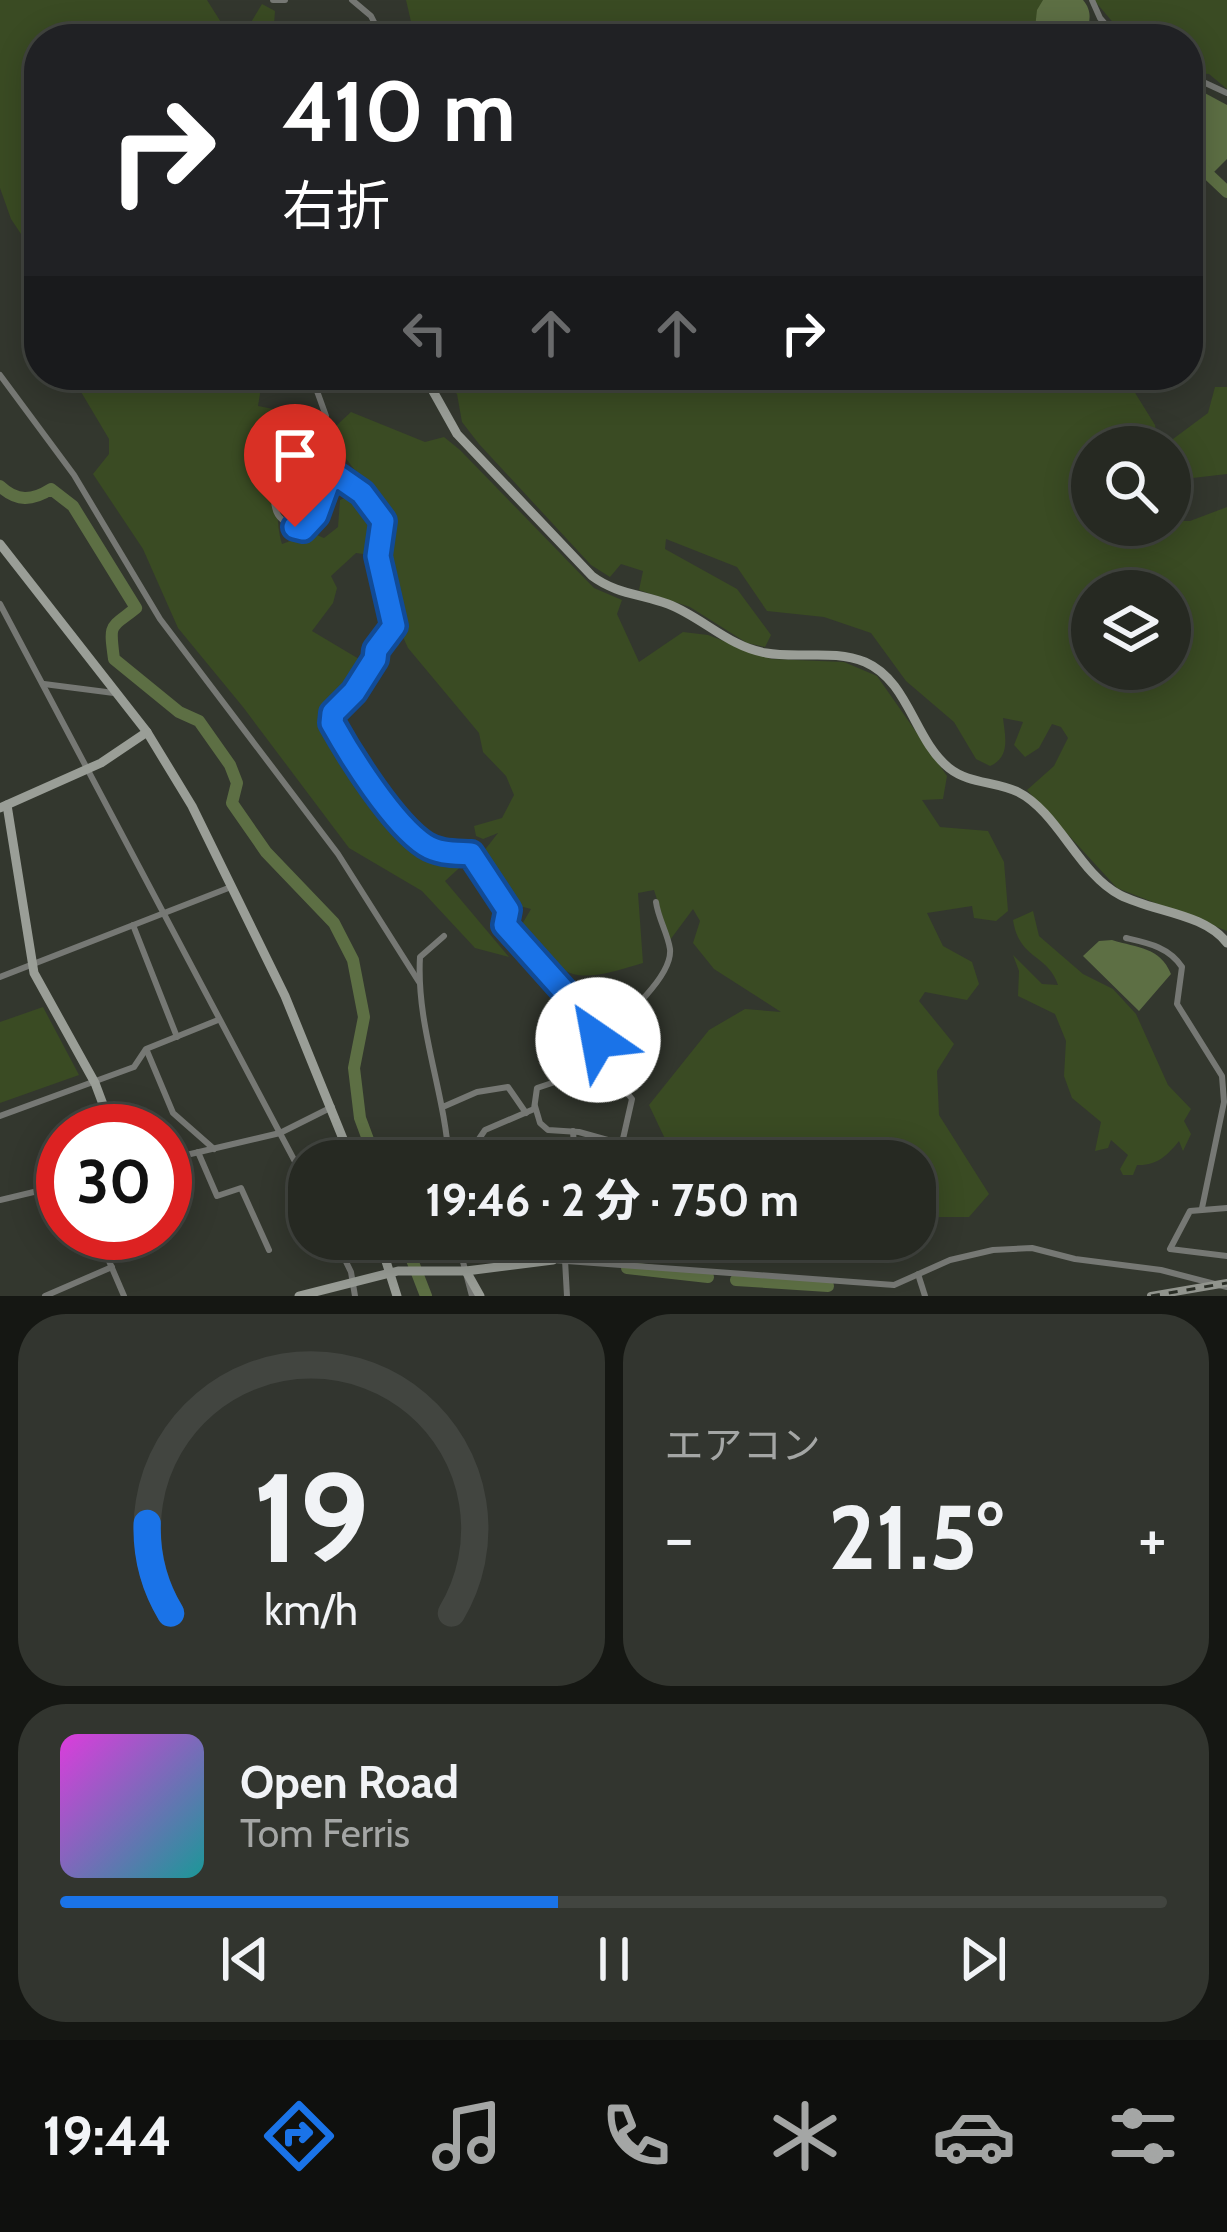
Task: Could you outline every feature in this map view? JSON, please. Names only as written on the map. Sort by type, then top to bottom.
[{"type":"street","points":[[273,0],[285,0]]},
{"type":"street","points":[[352,0],[375,24]]},
{"type":"street","points":[[0,375],[74,475],[160,619],[338,854],[419,982]]},
{"type":"street","points":[[317,390],[326,416],[289,449],[274,497],[276,511],[280,519],[303,529],[316,515],[328,482],[339,477],[362,493],[383,521],[378,556],[394,626],[354,692],[333,713],[332,723],[382,798],[421,843],[439,852],[471,854],[508,910],[505,925],[589,1019],[605,1065],[632,1099],[623,1140]]},
{"type":"street","points":[[433,390],[458,434],[607,587],[667,604],[743,647],[767,654],[867,663],[896,688],[935,753],[951,770],[1017,792],[1114,892],[1204,925],[1227,943]]},
{"type":"street","points":[[0,544],[147,732],[192,806],[344,1140]]},
{"type":"street","points":[[0,604],[288,1148]]},
{"type":"street","points":[[44,684],[118,693]]},
{"type":"street","points":[[102,1104],[32,965],[2,803],[87,769],[147,732]]},
{"type":"street","points":[[0,977],[232,886]]},
{"type":"street","points":[[607,1140],[548,1130],[540,1124],[537,1088],[558,1081],[595,1040],[641,1004],[666,969],[670,946],[659,925],[656,902]]},
{"type":"street","points":[[133,925],[177,1037]]},
{"type":"street","points":[[443,936],[420,957],[419,982],[447,1140]]},
{"type":"street","points":[[1126,938],[1158,946],[1182,968],[1178,1004],[1222,1076],[1225,1102],[1202,1208]]},
{"type":"street","points":[[0,1116],[134,1067],[146,1049],[219,1020]]},
{"type":"street","points":[[146,1049],[172,1113],[214,1149]]},
{"type":"street","points":[[445,1106],[477,1092],[508,1087],[526,1113]]},
{"type":"street","points":[[478,1140],[485,1130],[536,1106]]},
{"type":"street","points":[[192,1153],[280,1133],[332,1107]]},
{"type":"street","points":[[573,1131],[574,1140]]},
{"type":"street","points":[[198,1152],[217,1196],[241,1188],[269,1250]]},
{"type":"street","points":[[0,1200],[36,1191]]},
{"type":"street","points":[[1227,1208],[1190,1211],[1170,1249],[1227,1256]]},
{"type":"street","points":[[298,1296],[394,1272],[466,1271],[559,1260],[802,1284],[894,1285],[950,1260],[993,1250],[1032,1248],[1075,1259],[1161,1270],[1227,1287]]},
{"type":"street","points":[[109,1260],[124,1296]]},
{"type":"street","points":[[344,1260],[355,1296]]},
{"type":"street","points":[[389,1260],[397,1296]]},
{"type":"street","points":[[463,1260],[476,1296]]},
{"type":"street","points":[[502,1260],[502,1267]]},
{"type":"street","points":[[559,1260],[566,1296]]},
{"type":"street","points":[[45,1296],[112,1267]]},
{"type":"street","points":[[918,1274],[925,1296]]},
{"type":"shaded area","points":[[0,0],[207,0],[222,24],[24,24],[24,238],[0,188]]},
{"type":"shaded area","points":[[406,0],[1043,0],[1034,24],[412,24]]},
{"type":"shaded area","points":[[1043,0],[1083,0],[1089,24],[1035,24]]},
{"type":"shaded area","points":[[1094,0],[1227,0],[1227,89],[1203,73],[1203,24],[1114,24]]},
{"type":"shaded area","points":[[262,4],[275,11],[274,24],[250,24]]},
{"type":"shaded area","points":[[1203,92],[1227,105],[1227,159],[1203,183]]},
{"type":"shaded area","points":[[1215,387],[1227,387],[1227,474],[1191,478],[1191,426],[1208,413]]},
{"type":"shaded area","points":[[80,390],[261,390],[258,406],[329,420],[300,438],[285,464],[278,506],[282,544],[312,533],[324,538],[338,527],[340,500],[355,494],[365,502],[384,557],[356,553],[331,576],[337,588],[333,603],[312,631],[359,659],[389,626],[399,645],[326,705],[322,719],[336,748],[417,845],[435,855],[468,860],[445,881],[509,957],[475,948],[422,891],[349,848],[178,628],[143,549],[93,474],[109,454],[109,439]]},
{"type":"shaded area","points":[[453,390],[1133,390],[1155,426],[1071,426],[1071,546],[1191,546],[1191,521],[1227,507],[1227,931],[1117,888],[1027,790],[1054,766],[1068,738],[1061,727],[1052,724],[1039,748],[1025,757],[1014,745],[1023,722],[1003,718],[1004,752],[990,766],[976,759],[954,722],[906,681],[871,633],[824,617],[767,611],[737,567],[666,539],[665,549],[737,589],[771,635],[765,647],[747,643],[690,607],[639,590],[643,571],[621,564],[610,577],[591,565],[462,422]]},
{"type":"shaded area","points":[[351,412],[425,442],[444,437],[594,588],[622,600],[617,614],[639,662],[683,632],[708,635],[771,659],[844,662],[877,676],[947,776],[943,799],[922,800],[940,827],[988,831],[1004,862],[1008,911],[996,921],[974,918],[972,906],[927,913],[943,946],[972,962],[979,984],[967,1000],[925,992],[919,1001],[954,1044],[937,1071],[939,1115],[989,1194],[969,1217],[936,1217],[936,1140],[666,1140],[649,1105],[709,1030],[745,1009],[781,1012],[714,969],[693,943],[700,921],[693,909],[670,940],[654,890],[638,893],[643,963],[601,974],[573,974],[549,960],[518,931],[531,909],[508,903],[480,856],[498,833],[483,839],[476,836],[474,826],[502,818],[514,795],[506,776],[483,752],[479,733],[408,648],[398,626],[383,506],[336,446],[337,425]]},
{"type":"shaded area","points":[[1033,911],[1039,936],[1083,974],[1113,989],[1136,1014],[1168,1085],[1191,1109],[1184,1121],[1191,1134],[1183,1151],[1179,1141],[1161,1159],[1137,1165],[1133,1175],[1123,1175],[1120,1169],[1128,1155],[1111,1140],[1108,1148],[1095,1151],[1101,1122],[1072,1098],[1064,1076],[1066,1041],[1055,1014],[1018,996],[1019,971],[1013,955],[1042,984],[1058,985],[1016,933],[1013,920]]},
{"type":"shaded area","points":[[1112,940],[1154,953],[1171,974],[1139,1011],[1083,956],[1099,941]]},
{"type":"shaded area","points":[[43,1007],[79,1075],[0,1103],[0,1022]]},
{"type":"waterway","points":[[1203,169],[1227,192]]},
{"type":"waterway","points":[[0,486],[25,498],[51,489],[73,506],[136,608],[113,628],[114,659],[179,712],[199,721],[230,765],[237,783],[232,803],[266,852],[334,923],[353,960],[364,1017],[354,1068],[360,1118],[368,1140]]},
{"type":"waterway","points":[[412,1260],[426,1296]]},
{"type":"waterway","points":[[627,1268],[708,1277]]},
{"type":"waterway","points":[[736,1280],[828,1286]]},
{"type":"railway","points":[[1151,1296],[1227,1283]]},
{"type":"route","points":[[295,527],[311,524],[328,482],[339,477],[375,507],[383,521],[378,556],[394,626],[354,692],[333,713],[332,723],[382,798],[421,843],[439,852],[471,854],[508,910],[505,925],[589,1019],[592,1040],[598,1040]]}]
